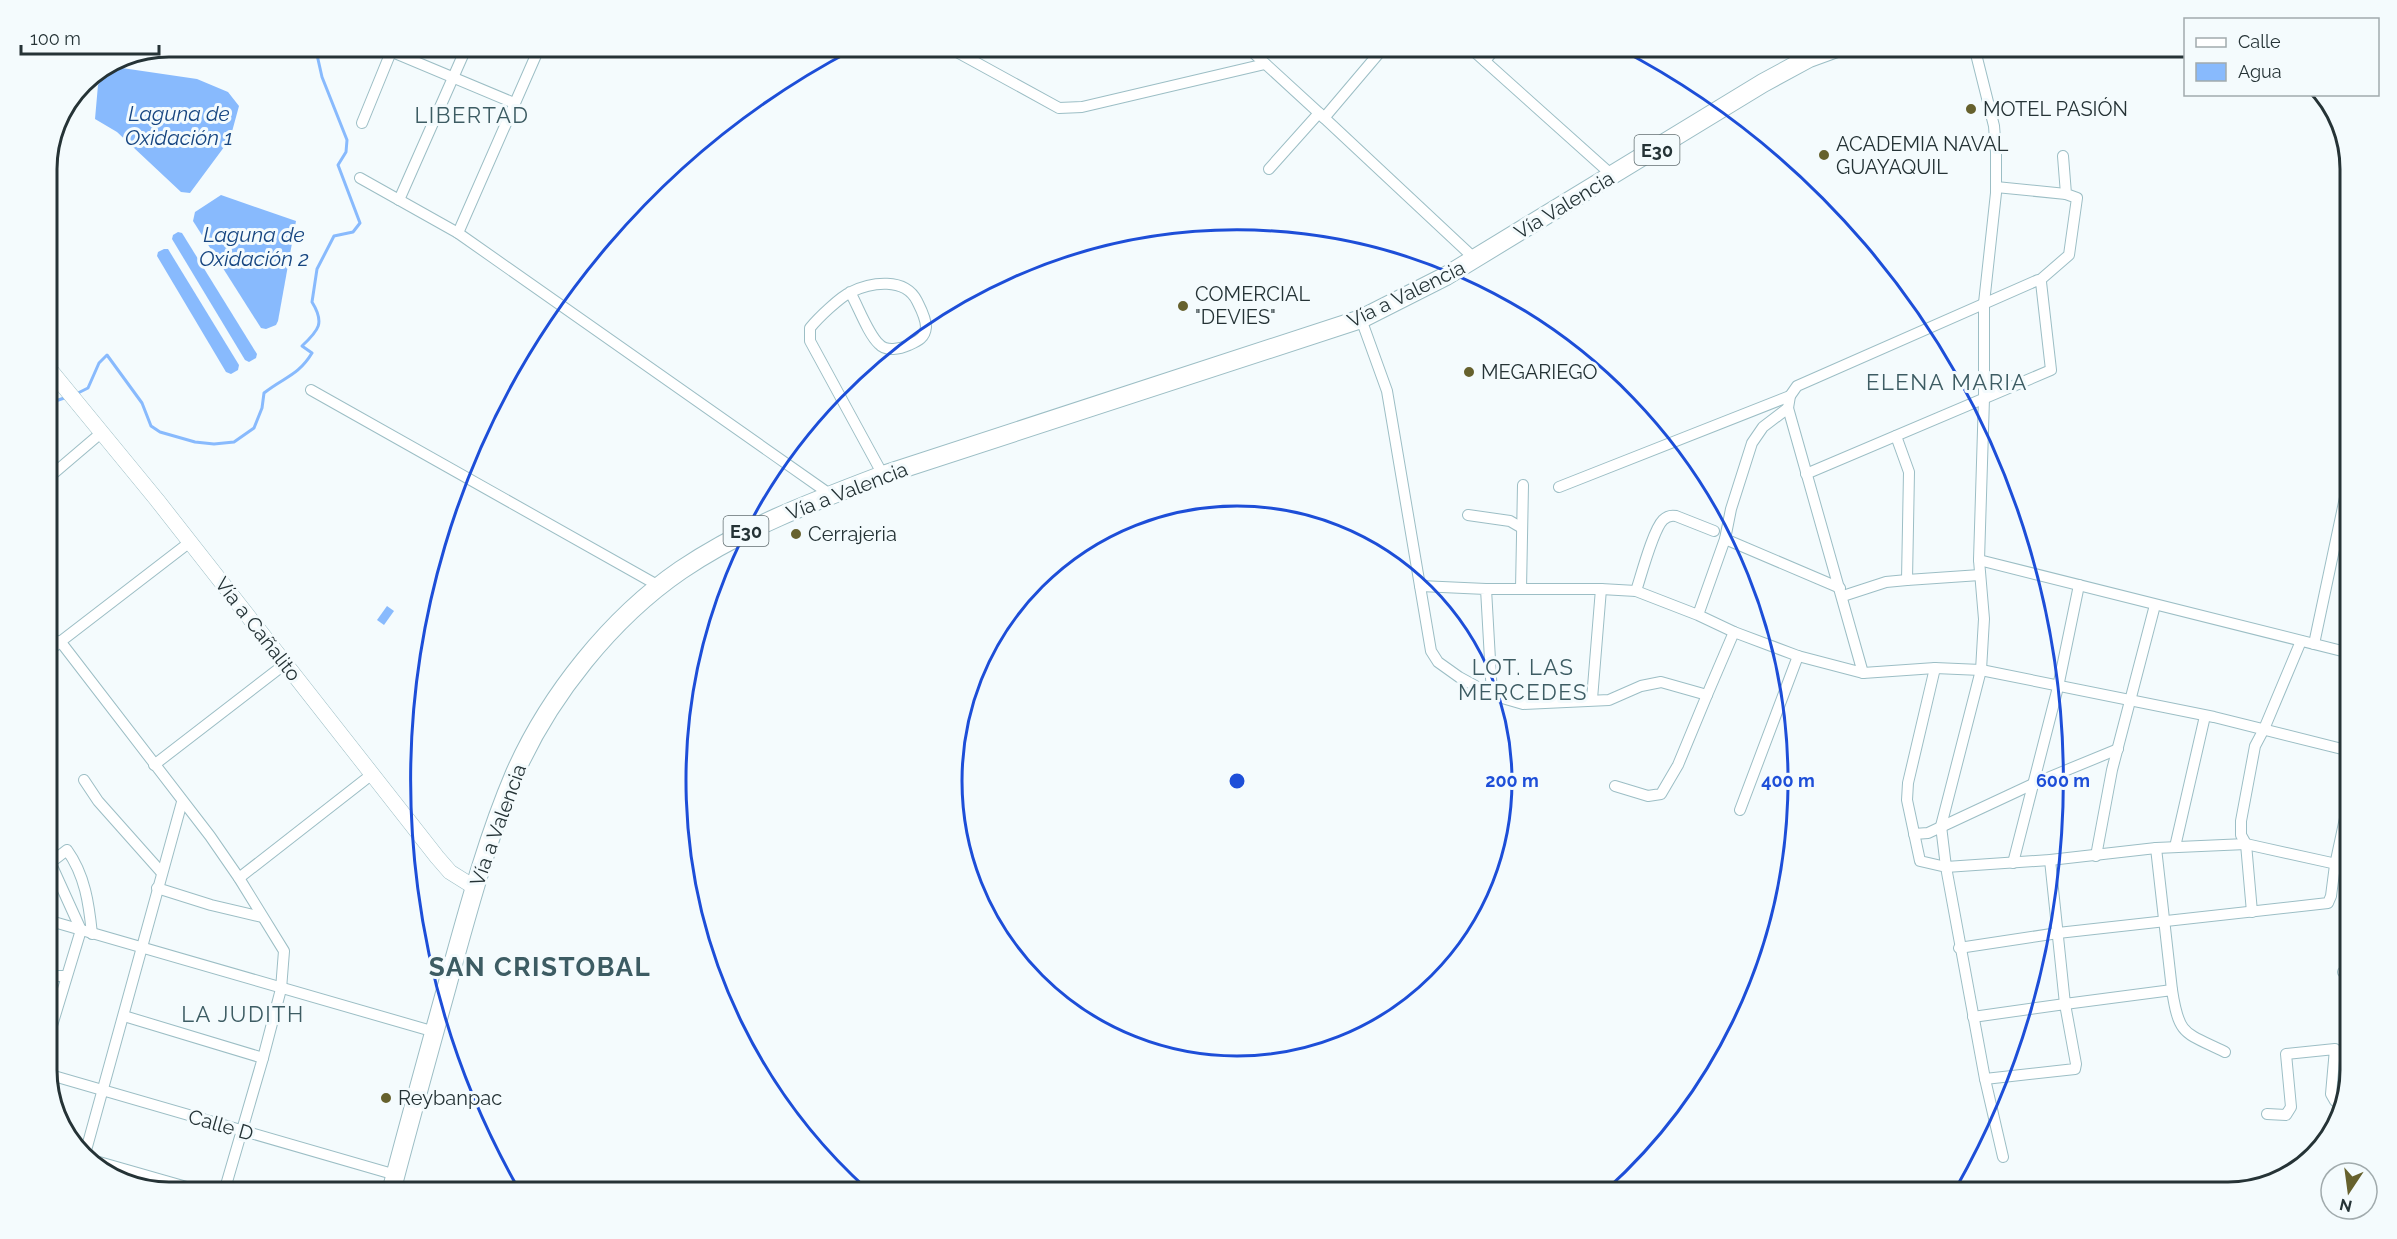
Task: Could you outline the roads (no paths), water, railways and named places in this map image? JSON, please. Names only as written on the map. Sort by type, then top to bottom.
[{"type":"highway","name":"Vía Valencia","points":[[1475,259],[1764,83],[1798,57]]},
{"type":"highway","name":"Vía a Valencia","points":[[394,1182],[474,887],[515,774],[529,745],[584,659],[604,636],[659,586],[744,532],[831,495],[883,475],[1361,319],[1475,259]]},
{"type":"main road","name":"Vía a Cañalito","points":[[57,379],[190,542],[371,775],[450,872],[474,887]]},
{"type":"street","points":[[362,123],[388,57]]},
{"type":"street","points":[[408,57],[514,103]]},
{"type":"street","points":[[399,200],[462,57]]},
{"type":"street","points":[[458,233],[535,57]]},
{"type":"street","points":[[966,57],[1059,108],[1082,107],[1261,60]]},
{"type":"street","points":[[1258,57],[1475,259]]},
{"type":"street","points":[[1269,169],[1375,57]]},
{"type":"street","points":[[1480,57],[1613,176]]},
{"type":"street","points":[[1485,61],[1488,57]]},
{"type":"street","points":[[1977,57],[1994,126],[1996,187],[1984,303],[1984,398],[1979,560],[1984,620],[1981,670],[1941,826],[1959,948],[2003,1157]]},
{"type":"street","points":[[2063,156],[2066,194]]},
{"type":"street","points":[[360,178],[458,233],[831,495]]},
{"type":"street","points":[[1752,443],[1763,427],[1789,402],[1797,386],[2039,281],[2068,255],[2077,198],[2066,194],[1996,187]]},
{"type":"street","points":[[1806,474],[2053,369],[2039,281]]},
{"type":"street","points":[[850,292],[879,345],[885,348],[901,348],[919,341],[924,335],[926,320],[915,298],[908,290],[888,284],[850,292],[810,328],[810,340],[883,475]]},
{"type":"street","points":[[1361,319],[1387,391],[1434,657],[1459,677],[1492,695],[1533,705],[1592,699],[1609,700],[1641,686],[1661,682],[1707,695]]},
{"type":"street","points":[[311,390],[659,586]]},
{"type":"street","points":[[1559,487],[1765,406],[1789,402]]},
{"type":"street","points":[[1789,402],[1806,474],[1863,672]]},
{"type":"street","points":[[1698,615],[1725,539],[1733,501],[1765,406]]},
{"type":"street","points":[[57,470],[101,433]]},
{"type":"street","points":[[1896,436],[1909,472],[1907,580]]},
{"type":"street","points":[[1521,589],[1523,485]]},
{"type":"street","points":[[1468,515],[1510,521],[1522,528]]},
{"type":"street","points":[[1636,591],[1656,533],[1665,519],[1676,516],[1714,531]]},
{"type":"street","points":[[2314,644],[2340,524]]},
{"type":"street","points":[[1725,539],[1841,592],[1886,582],[1980,575]]},
{"type":"street","points":[[57,644],[190,542]]},
{"type":"street","points":[[1979,560],[2340,650]]},
{"type":"street","points":[[2013,863],[2058,687],[2079,585]]},
{"type":"street","points":[[1420,586],[1636,591],[1798,656],[1863,672],[1935,668],[1981,670],[2205,716],[2340,748]]},
{"type":"street","points":[[1486,589],[1492,695]]},
{"type":"street","points":[[1592,699],[1601,590]]},
{"type":"street","points":[[2096,856],[2118,749],[2155,604]]},
{"type":"street","points":[[1615,786],[1648,796],[1662,794],[1678,765],[1734,632]]},
{"type":"street","points":[[60,641],[210,836],[284,951],[280,988],[263,1058],[227,1182]]},
{"type":"street","points":[[2252,912],[2246,844],[2241,835],[2241,820],[2255,746],[2301,641]]},
{"type":"street","points":[[1740,810],[1798,656]]},
{"type":"street","points":[[154,765],[285,664]]},
{"type":"street","points":[[1935,668],[1906,792],[1920,861],[1946,867],[2096,856],[2156,848],[2246,844],[2340,866]]},
{"type":"street","points":[[2175,847],[2205,716]]},
{"type":"street","points":[[1914,834],[1928,833],[2033,784],[2118,749]]},
{"type":"street","points":[[239,878],[371,775]]},
{"type":"street","points":[[84,780],[98,801],[162,873]]},
{"type":"street","points":[[87,1146],[182,802]]},
{"type":"street","points":[[1959,948],[2058,933],[2328,903],[2340,842]]},
{"type":"street","points":[[2156,848],[2176,1016],[2181,1028],[2225,1052]]},
{"type":"street","points":[[57,855],[67,850],[73,858],[87,894],[92,934]]},
{"type":"street","points":[[1985,1078],[2074,1069],[2076,1064],[2065,1004],[2050,860]]},
{"type":"street","points":[[57,878],[81,930],[57,1007]]},
{"type":"street","points":[[158,888],[211,905],[262,917]]},
{"type":"street","points":[[57,923],[143,950],[435,1032]]},
{"type":"street","points":[[57,976],[66,976]]},
{"type":"street","points":[[1973,1017],[2172,990]]},
{"type":"street","points":[[124,1016],[263,1058]]},
{"type":"street","points":[[2267,1114],[2286,1115],[2291,1107],[2286,1054],[2335,1049],[2331,1094],[2335,1101]]},
{"type":"street","name":"Calle D","points":[[57,1077],[242,1130],[387,1182]]},
{"type":"street","points":[[112,1166],[169,1182]]},
{"type":"water","name":"Laguna de Oxidación 1","points":[[122,68],[197,79],[228,92],[239,106],[230,139],[190,193],[181,192],[117,132],[95,119],[98,85],[107,76]]},
{"type":"water","name":"Laguna de Oxidación 2","points":[[221,195],[296,221],[278,321],[276,325],[266,329],[261,328],[193,221],[195,212]]},
{"type":"water","points":[[178,232],[182,233],[257,354],[256,358],[249,362],[245,360],[172,239],[173,235]]},
{"type":"water","points":[[168,249],[239,365],[238,370],[231,374],[226,372],[157,256],[158,252]]},
{"type":"water","points":[[387,606],[394,611],[384,625],[377,620]]},
{"type":"waterway","points":[[76,394],[88,388],[99,363],[107,355],[142,403],[151,426],[160,432],[195,442],[214,444],[234,442],[254,428],[262,408],[264,393],[296,372],[307,361],[312,353],[302,346],[316,331],[319,321],[312,302],[317,269],[334,236],[353,232],[360,223],[338,165],[346,152],[347,140],[322,77],[317,57]]},
{"type":"waterway","points":[[57,400],[67,397]]},
{"type":"place","name":"MOTEL PASIÓN","points":[[1971,109]]},
{"type":"place","name":"ACADEMIA NAVAL GUAYAQUIL","points":[[1824,155]]},
{"type":"place","name":"COMERCIAL \"DEVIES\"","points":[[1183,306]]},
{"type":"place","name":"MEGARIEGO","points":[[1469,372]]},
{"type":"place","name":"Cerrajeria","points":[[796,534]]},
{"type":"place","name":"Reybanpac","points":[[386,1098]]},
{"type":"district","name":"LIBERTAD","points":[[472,115]]},
{"type":"district","name":"ELENA MARIA","points":[[1947,382]]},
{"type":"district","name":"LOT. LAS MERCEDES","points":[[1523,680]]},
{"type":"district","name":"SAN CRISTOBAL","points":[[540,967]]},
{"type":"district","name":"LA JUDITH","points":[[243,1014]]}]
